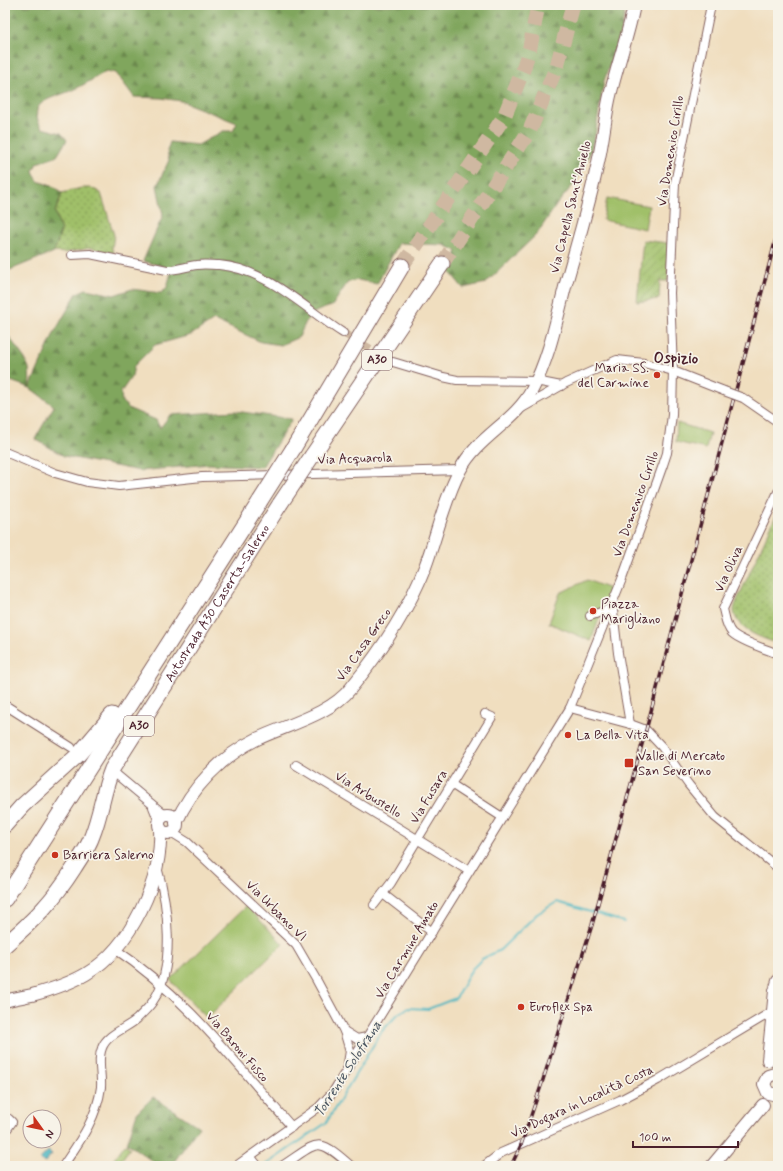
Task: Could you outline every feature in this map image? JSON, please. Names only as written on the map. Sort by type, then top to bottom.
[{"type":"highway","name":"Autostrada A30 Caserta-Salerno","points":[[5,945],[31,923],[51,902],[84,852],[92,836],[101,800],[112,769],[280,504],[442,264]]},
{"type":"highway","name":"Autostrada A30 Caserta-Salerno","points":[[5,899],[293,449],[402,266]]},
{"type":"highway","points":[[5,825],[22,806],[90,742],[170,642]]},
{"type":"main road","name":"Via Capella Sant'Aniello","points":[[519,410],[536,380],[548,352],[599,158],[610,98],[634,5]]},
{"type":"main road","points":[[460,470],[479,444],[519,410]]},
{"type":"main road","name":"Via Casa Greco","points":[[5,1001],[57,988],[86,974],[115,949],[131,930],[137,918],[156,867],[167,826],[213,770],[234,753],[255,740],[303,720],[335,703],[349,691],[408,606],[425,566],[446,503],[460,470]]},
{"type":"main road","points":[[771,1090],[768,1060],[778,981]]},
{"type":"main road","points":[[768,1060],[778,1073]]},
{"type":"main road","points":[[712,1166],[763,1105],[771,1090],[770,1074],[778,1073]]},
{"type":"street","name":"Via Domenico Cirillo","points":[[502,817],[570,708],[668,453],[672,415],[673,370],[670,293],[675,183],[711,5]]},
{"type":"street","points":[[72,255],[90,254],[167,270],[177,270],[198,265],[220,266],[248,271],[276,286],[343,333]]},
{"type":"street","points":[[519,410],[561,386],[617,360],[640,362],[673,370],[743,398],[778,422]]},
{"type":"street","points":[[393,362],[457,380],[536,380],[561,386]]},
{"type":"street","name":"Via Acquarola","points":[[5,452],[55,473],[87,482],[119,486],[202,477],[460,470]]},
{"type":"street","name":"Via Oliva","points":[[778,492],[723,609],[725,620],[731,632],[748,642],[778,654]]},
{"type":"street","points":[[590,616],[610,605],[630,724]]},
{"type":"street","points":[[5,705],[71,747]]},
{"type":"street","points":[[570,708],[630,724],[646,730],[656,740],[715,817],[778,868]]},
{"type":"street","name":"Via Fusara","points":[[374,905],[383,894],[418,840],[492,717],[485,714]]},
{"type":"street","name":"Via Arbustello","points":[[296,765],[469,871]]},
{"type":"street","points":[[117,775],[152,806],[167,826]]},
{"type":"street","points":[[451,784],[502,817]]},
{"type":"street","name":"Via Carmine Amato","points":[[355,1050],[367,1037],[502,817]]},
{"type":"street","name":"Via Urbano VI","points":[[167,826],[187,842],[296,945],[355,1050]]},
{"type":"street","points":[[63,1166],[88,1128],[97,1105],[101,1086],[100,1060],[102,1047],[111,1037],[135,1021],[154,1001],[161,984],[165,970],[166,913],[162,884],[156,867]]},
{"type":"street","points":[[383,894],[432,932]]},
{"type":"street","name":"Via Baroni Fusco","points":[[115,949],[161,984],[216,1039],[292,1127]]},
{"type":"street","name":"Via Dogara in Località Costa","points":[[484,1166],[501,1153],[620,1100],[646,1086],[775,1004]]},
{"type":"street","points":[[344,1031],[357,1039],[367,1037]]},
{"type":"street","name":"Via Urbano VI","points":[[292,1127],[324,1102],[332,1092],[347,1070],[355,1050],[357,1039]]},
{"type":"street","points":[[5,1132],[12,1122],[9,1119]]},
{"type":"street","points":[[236,1166],[255,1162],[292,1127]]},
{"type":"street","points":[[282,1166],[312,1146],[322,1144],[332,1149],[351,1166]]},
{"type":"green space","points":[[5,5],[626,5],[621,34],[604,81],[595,135],[589,156],[574,184],[557,204],[537,234],[486,283],[463,288],[449,271],[457,251],[444,245],[399,243],[377,284],[358,280],[348,282],[332,306],[318,311],[310,316],[299,337],[281,345],[261,342],[214,320],[191,335],[155,345],[134,366],[132,376],[121,392],[122,402],[130,409],[156,420],[160,428],[170,415],[235,411],[292,419],[262,467],[209,464],[140,471],[64,456],[35,439],[54,406],[30,388],[5,379],[5,331],[25,359],[29,368],[30,387],[54,333],[77,293],[86,289],[114,295],[132,289],[161,293],[167,287],[172,269],[143,261],[163,215],[157,186],[169,160],[167,151],[170,142],[198,145],[223,131],[233,131],[237,123],[181,101],[161,98],[134,97],[116,73],[106,71],[80,87],[43,102],[37,112],[42,128],[61,133],[67,140],[57,156],[37,163],[33,171],[38,181],[55,187],[62,193],[55,212],[61,231],[54,252],[5,272]]},
{"type":"green space","points":[[81,188],[92,188],[101,193],[114,235],[112,249],[114,253],[90,248],[65,253],[54,252],[61,231],[55,212],[62,193]]},
{"type":"green space","points":[[607,198],[649,206],[645,229],[603,220]]},
{"type":"green space","points":[[643,240],[668,243],[668,281],[660,281],[659,299],[637,302]]},
{"type":"green space","points":[[677,423],[710,433],[706,449],[676,442]]},
{"type":"green space","points":[[778,511],[778,644],[745,629],[736,618],[734,611],[737,599]]},
{"type":"green space","points":[[587,580],[610,589],[591,641],[549,623],[560,593]]},
{"type":"green space","points":[[246,906],[283,944],[207,1018],[170,980]]},
{"type":"green space","points":[[153,1097],[199,1127],[171,1166],[159,1166],[127,1143],[137,1113]]},
{"type":"green space","points":[[125,1144],[130,1148],[117,1166],[109,1166]]},
{"type":"water","points":[[48,1151],[52,1154],[44,1163],[40,1159]]},
{"type":"waterway","name":"Torrente Solofrana","points":[[264,1166],[326,1123],[382,1031],[399,1013],[408,1008],[428,1009],[456,998],[472,969],[482,959],[500,950],[537,914],[557,902],[624,922]]},
{"type":"tunnel","points":[[402,266],[504,117],[523,70],[530,47],[538,5]]},
{"type":"tunnel","points":[[442,264],[530,130],[557,66],[573,5]]},
{"type":"tunnel","points":[[343,333],[393,362]]},
{"type":"railway","points":[[511,1166],[521,1145],[542,1083],[592,925],[646,730],[778,231]]},
{"type":"place","name":"Maria SS. del Carmine","points":[[657,375]]},
{"type":"place","name":"Piazza Marigliano","points":[[593,611]]},
{"type":"place","name":"La Bella Vita","points":[[568,735]]},
{"type":"place","name":"Valle di Mercato San Severino","points":[[629,763]]},
{"type":"place","name":"Barriera Salerno","points":[[55,855]]},
{"type":"place","name":"Euroflex Spa","points":[[521,1007]]},
{"type":"district","name":"Ospizio","points":[[676,359]]}]
